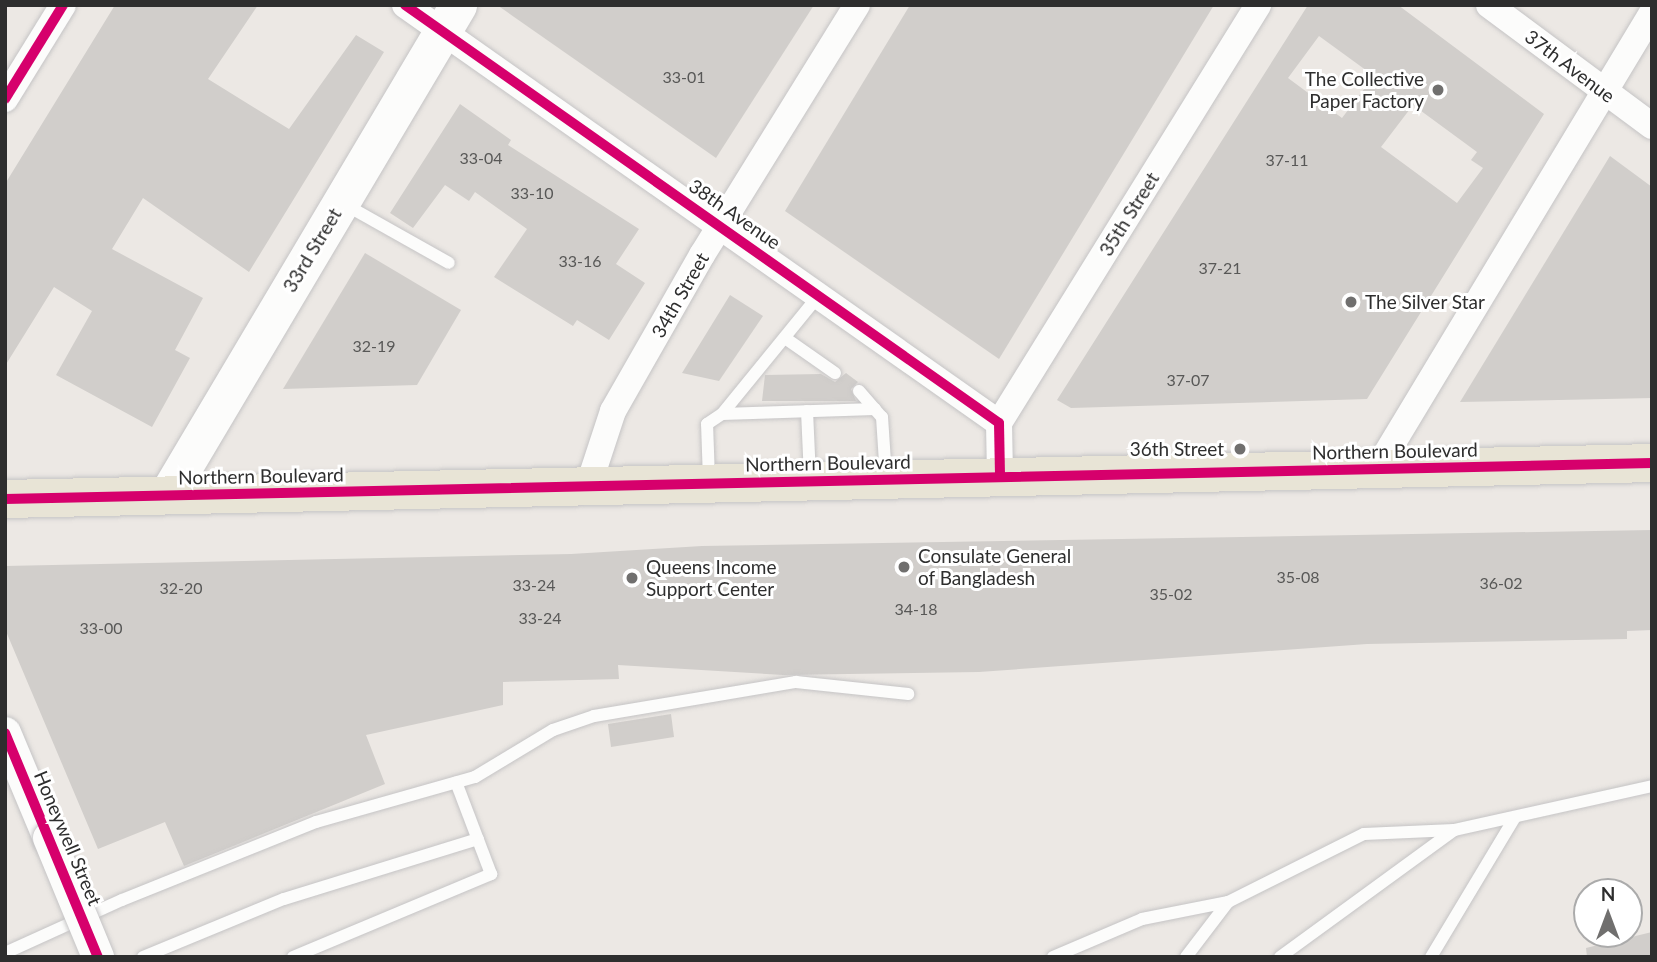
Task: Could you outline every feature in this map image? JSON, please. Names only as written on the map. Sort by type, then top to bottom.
[{"type":"main road","name":"33rd Street","points":[[167,495],[450,18]]},
{"type":"main road","name":"Northern Boulevard","points":[[5,499],[1652,463]]},
{"type":"street","points":[[5,99],[63,5]]},
{"type":"street","name":"38th Avenue","points":[[405,5],[450,18],[721,226],[999,423]]},
{"type":"street","name":"34th Street","points":[[588,486],[605,427],[721,226],[857,5]]},
{"type":"street","name":"35th Street","points":[[999,423],[1258,5]]},
{"type":"street","name":"37th Avenue","points":[[1489,5],[1652,127]]},
{"type":"street","points":[[1377,468],[1652,13]]},
{"type":"street","points":[[999,423],[1000,477]]},
{"type":"street","name":"Honeywell Street","points":[[5,733],[98,957]]},
{"type":"lane","points":[[341,202],[449,263]]},
{"type":"lane","points":[[709,484],[707,424],[722,414],[820,294]]},
{"type":"lane","points":[[785,338],[835,373]]},
{"type":"lane","points":[[859,391],[882,417],[886,479]]},
{"type":"lane","points":[[722,414],[875,409]]},
{"type":"lane","points":[[807,411],[810,481]]},
{"type":"lane","points":[[5,953],[122,900],[316,822],[475,777],[553,730],[615,711],[796,682],[908,694]]},
{"type":"lane","points":[[293,957],[491,874],[456,782]]},
{"type":"lane","points":[[1053,957],[1142,919],[1228,901],[1364,834],[1454,830],[1652,786]]},
{"type":"lane","points":[[1432,957],[1516,817]]},
{"type":"lane","points":[[1280,957],[1454,830]]},
{"type":"lane","points":[[143,957],[274,903],[478,839]]},
{"type":"lane","points":[[1186,957],[1228,901]]},
{"type":"building","points":[[115,5],[258,5],[208,79],[289,129],[356,35],[384,52],[249,272],[143,198],[112,249],[203,298],[175,350],[190,358],[152,427],[56,375],[92,311],[54,287],[5,366],[5,184]]},
{"type":"building","points":[[497,5],[814,5],[716,158]]},
{"type":"building","points":[[910,5],[1214,5],[999,359],[785,211]]},
{"type":"building","points":[[1308,5],[1398,5],[1544,114],[1367,399],[1071,408],[1057,400]],"holes":[[[1319,36],[1374,76],[1342,118],[1288,78]],[[1413,105],[1477,152],[1471,160],[1483,168],[1457,203],[1381,147]]]},
{"type":"building","points":[[460,104],[511,140],[508,145],[639,229],[616,264],[645,283],[609,340],[577,320],[573,326],[494,277],[527,229],[475,192],[469,201],[445,185],[413,228],[390,213]]},
{"type":"building","points":[[1610,156],[1652,187],[1652,398],[1460,402]]},
{"type":"building","points":[[365,253],[461,310],[417,385],[283,389]]},
{"type":"building","points":[[730,295],[763,316],[719,381],[682,373]]},
{"type":"building","points":[[846,373],[858,382],[851,389],[856,401],[762,401],[765,375],[821,374],[835,382]]},
{"type":"building","points":[[1652,530],[1652,630],[1627,631],[1627,639],[1367,644],[979,672],[783,675],[618,665],[619,679],[503,682],[503,705],[366,735],[385,784],[184,866],[165,822],[98,849],[5,629],[5,566],[571,554],[702,546]]},
{"type":"building","points":[[671,714],[674,737],[611,747],[608,724]]},
{"type":"building","points":[[1652,932],[1652,957],[1587,957],[1586,948],[1643,948],[1643,934]]},
{"type":"cycle path","points":[[5,99],[63,5]]},
{"type":"cycle path","points":[[405,5],[999,423],[1000,477]]},
{"type":"cycle path","points":[[5,499],[1652,463]]},
{"type":"cycle path","points":[[5,733],[98,957]]},
{"type":"place","name":"The Collective Paper Factory","points":[[1438,90]]},
{"type":"place","name":"The Silver Star","points":[[1351,302]]},
{"type":"place","name":"36th Street","points":[[1240,449]]},
{"type":"place","name":"Consulate General of Bangladesh","points":[[904,567]]},
{"type":"place","name":"Queens Income Support Center","points":[[632,578]]}]
